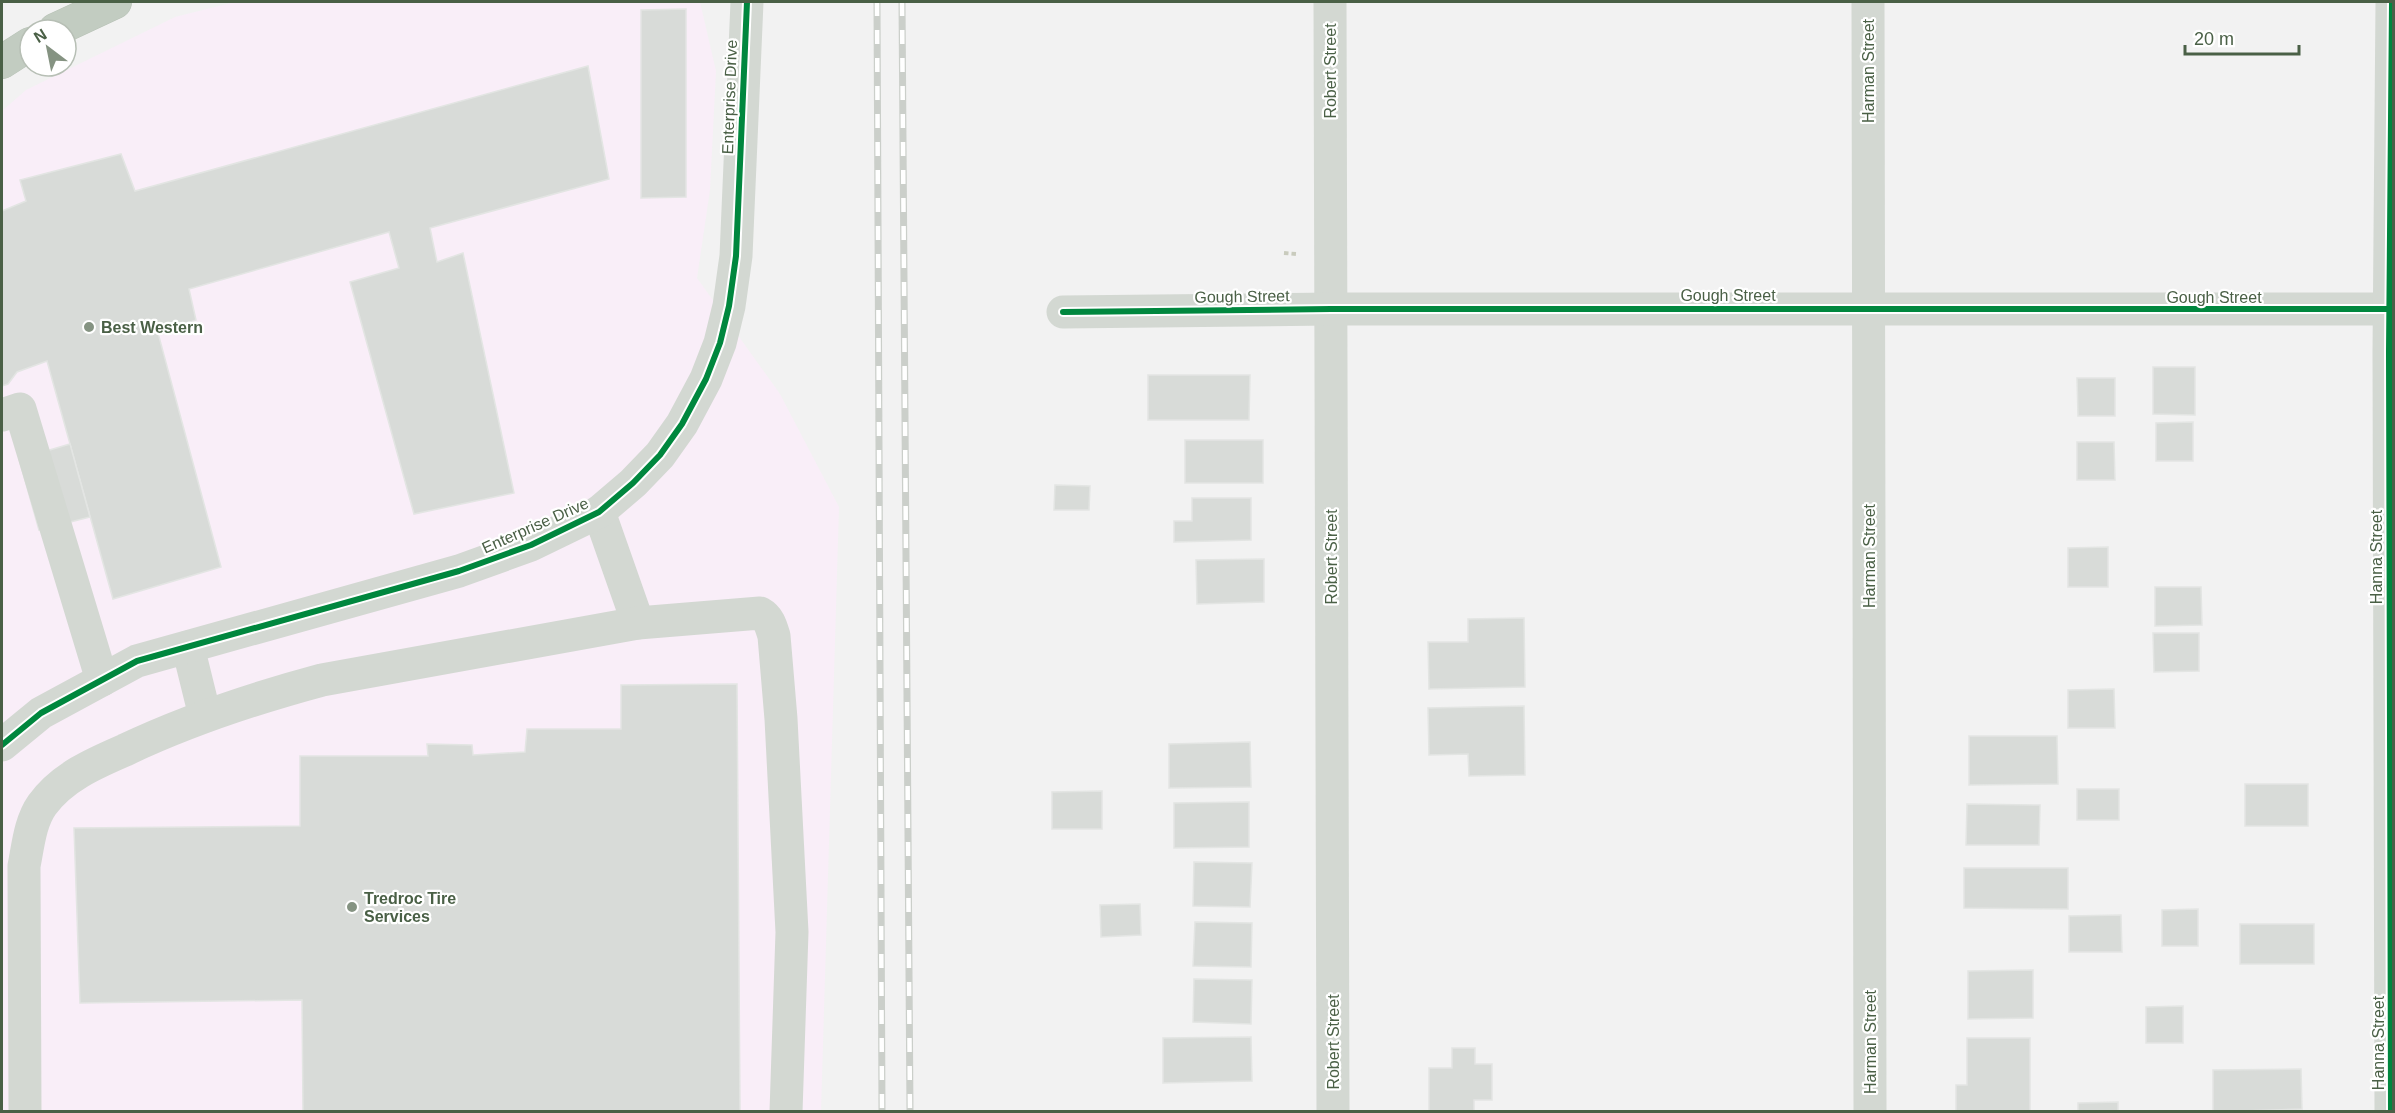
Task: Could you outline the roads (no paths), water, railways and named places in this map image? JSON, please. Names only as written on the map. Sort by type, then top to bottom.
[{"type":"highway","points":[[78,19],[115,2]]},
{"type":"highway","points":[[2,62],[18,52]]},
{"type":"street","name":"Enterprise Drive","points":[[2,745],[40,713],[137,661],[459,571],[531,545],[599,512],[633,483],[660,456],[682,424],[706,379],[720,343],[729,306],[736,256],[747,2]]},
{"type":"street","name":"Robert Street","points":[[1330,2],[1333,1112]]},
{"type":"street","name":"Harman Street","points":[[1868,2],[1870,1112]]},
{"type":"street","name":"Hanna Street","points":[[2391,1112],[2392,2]]},
{"type":"street","name":"Gough Street","points":[[1063,312],[1330,309],[2391,309]]},
{"type":"street","points":[[2,415],[20,409],[102,680]]},
{"type":"street","points":[[599,512],[638,622]]},
{"type":"street","points":[[25,1112],[24,866],[32,829],[41,806],[62,785],[86,768],[205,716],[322,680],[638,622],[760,613],[770,622],[774,636],[781,718],[792,932],[786,1112]]},
{"type":"street","points":[[188,647],[205,716]]},
{"type":"railway","points":[[877,2],[882,1112]]},
{"type":"railway","points":[[902,2],[910,1112]]},
{"type":"place","name":"Best Western","points":[[89,327]]},
{"type":"place","name":"Tredroc Tire Services","points":[[352,907]]}]
